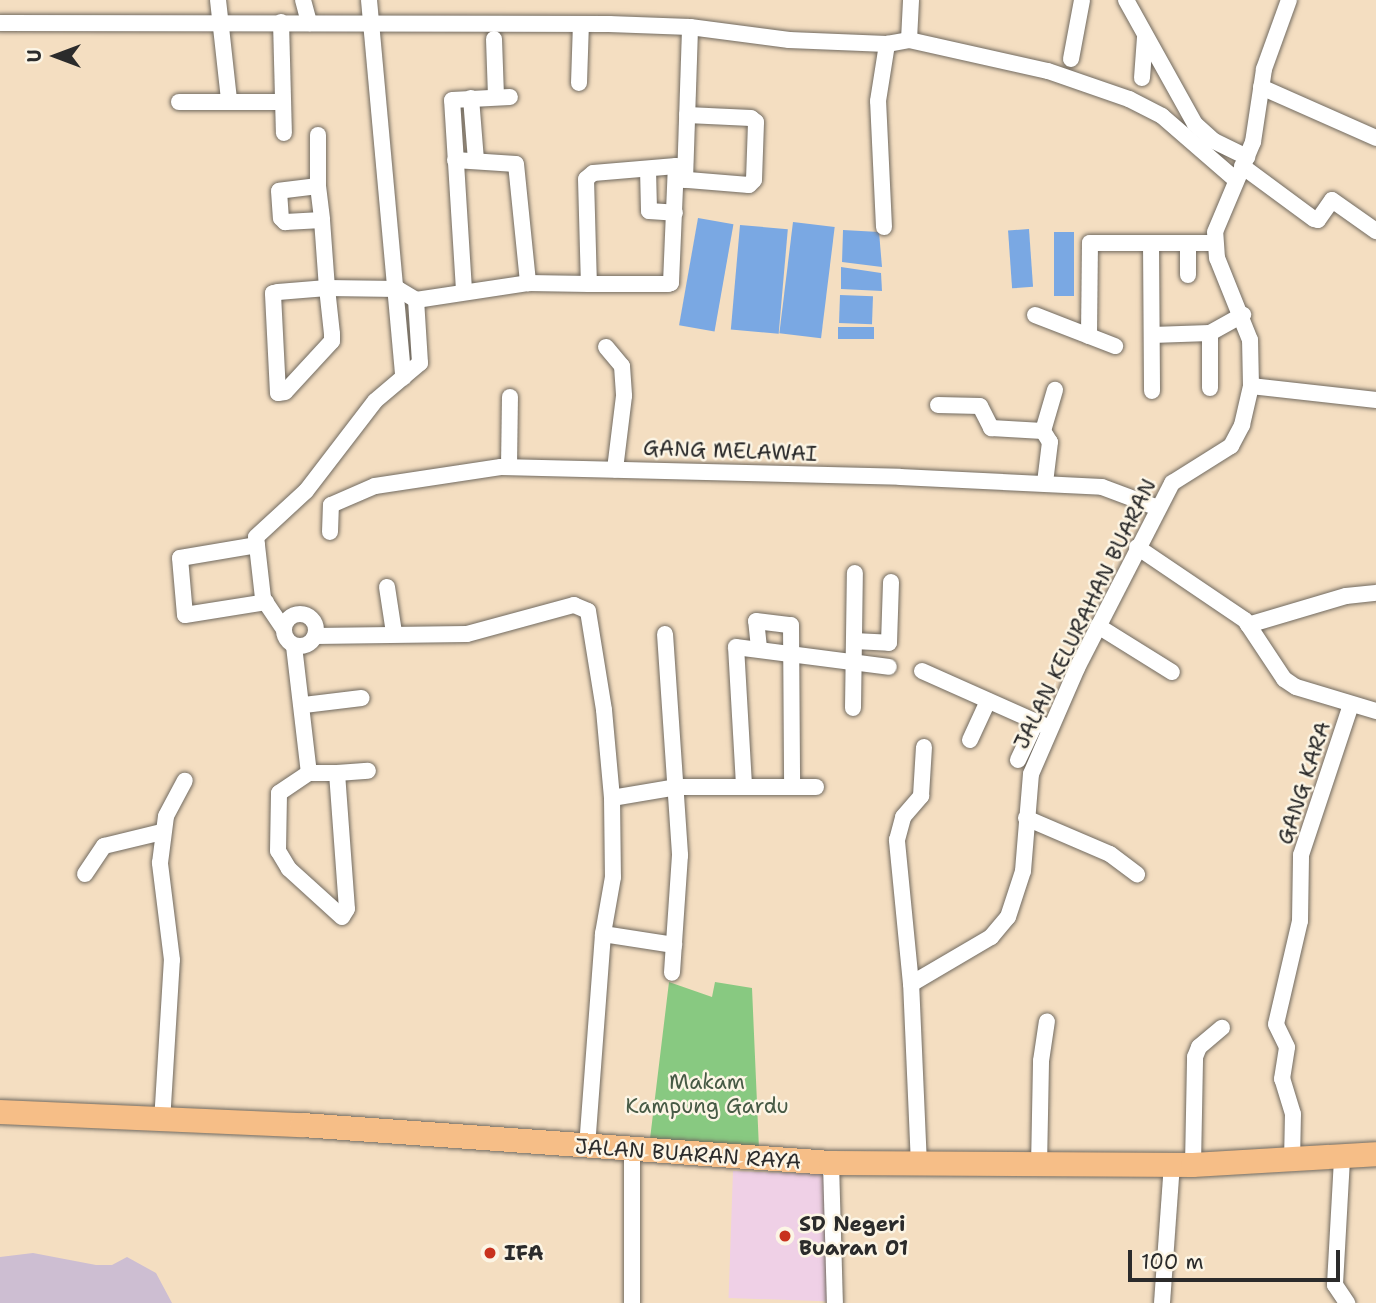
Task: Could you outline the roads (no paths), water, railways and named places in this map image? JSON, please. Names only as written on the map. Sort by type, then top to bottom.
[{"type":"main road","name":"JALAN BUARAN RAYA","points":[[0,1112],[162,1122],[302,1125],[632,1151],[831,1163],[1039,1167],[1182,1165],[1342,1159],[1376,1154]]},
{"type":"street","points":[[218,0],[229,100]]},
{"type":"street","points":[[303,0],[309,23]]},
{"type":"street","points":[[369,0],[398,289],[403,377]]},
{"type":"street","points":[[909,40],[911,0]]},
{"type":"street","points":[[1071,59],[1082,0]]},
{"type":"street","points":[[1126,0],[1202,132],[1242,168]]},
{"type":"street","points":[[1089,336],[1090,243],[1214,243],[1217,218],[1242,168],[1258,123],[1261,86],[1289,0]]},
{"type":"street","points":[[282,22],[284,133]]},
{"type":"street","points":[[0,23],[581,24],[690,27],[789,40],[887,44],[909,40],[1048,71],[1129,99],[1162,116],[1316,220],[1329,201],[1376,231]]},
{"type":"street","points":[[579,83],[581,24]]},
{"type":"street","points":[[318,135],[318,186],[322,220],[327,288],[330,344],[285,392],[278,393],[273,293],[327,288],[398,289],[416,300],[464,290],[528,284],[671,284],[675,213],[687,115],[690,27]]},
{"type":"street","points":[[1142,78],[1145,37]]},
{"type":"street","points":[[464,290],[452,100],[503,97],[494,39]]},
{"type":"street","points":[[884,227],[878,101],[887,44]]},
{"type":"street","points":[[1261,86],[1376,138]]},
{"type":"street","points":[[471,98],[476,160]]},
{"type":"street","points":[[179,102],[282,102]]},
{"type":"street","points":[[681,180],[751,184],[757,128],[751,118],[687,115]]},
{"type":"street","points":[[455,160],[512,163],[519,170],[528,284]]},
{"type":"street","points":[[589,284],[586,179],[593,173],[674,165],[681,180]]},
{"type":"street","points":[[648,169],[649,211],[675,213]]},
{"type":"street","points":[[318,186],[279,191],[281,218],[285,222],[322,220]]},
{"type":"street","points":[[1151,243],[1152,391]]},
{"type":"street","points":[[1188,243],[1188,275]]},
{"type":"street","name":"JALAN KELURAHAN BUARAN","points":[[911,984],[1000,930],[1023,871],[1031,774],[1043,725],[1172,483],[1231,446],[1242,425],[1251,386],[1250,340],[1243,315],[1214,243]]},
{"type":"street","points":[[283,628],[289,618],[305,614],[314,621],[315,636],[306,646],[294,646],[285,639],[283,628],[266,602],[256,537],[306,491],[368,409],[421,360],[416,300]]},
{"type":"street","points":[[1035,315],[1115,345]]},
{"type":"street","points":[[1152,335],[1210,333],[1243,315]]},
{"type":"street","points":[[1210,333],[1210,388]]},
{"type":"street","points":[[606,347],[622,366],[624,396],[615,469]]},
{"type":"street","points":[[1251,386],[1376,400]]},
{"type":"street","points":[[1045,483],[1050,442],[1043,431],[1055,390]]},
{"type":"street","points":[[509,467],[510,397]]},
{"type":"street","points":[[938,405],[980,406],[991,428],[1043,431]]},
{"type":"street","name":"GANG MELAWAI","points":[[330,532],[331,505],[375,486],[509,467],[1045,483],[1112,489],[1158,508]]},
{"type":"street","points":[[257,545],[180,558],[186,615],[266,602]]},
{"type":"street","points":[[1138,547],[1248,625],[1284,679],[1351,705],[1376,711]]},
{"type":"street","points":[[853,708],[855,573]]},
{"type":"street","points":[[854,641],[889,643],[891,582]]},
{"type":"street","points":[[387,587],[394,633]]},
{"type":"street","points":[[1248,625],[1346,596],[1376,593]]},
{"type":"street","points":[[315,636],[485,632],[574,605],[583,607],[596,643],[612,798],[612,896],[603,934],[587,1147]]},
{"type":"street","points":[[759,648],[756,621],[791,625],[792,785]]},
{"type":"street","points":[[1098,626],[1172,672]]},
{"type":"street","points":[[665,634],[677,787],[680,880],[672,973]]},
{"type":"street","points":[[744,785],[734,650],[739,645],[889,667]]},
{"type":"street","points":[[294,646],[304,705],[309,772]]},
{"type":"street","points":[[922,671],[1043,725],[1018,760]]},
{"type":"street","points":[[304,705],[362,698]]},
{"type":"street","points":[[970,740],[988,701]]},
{"type":"street","name":"GANG KARA","points":[[1293,1161],[1293,1114],[1282,1079],[1287,1046],[1276,1024],[1300,921],[1301,856],[1351,705]]},
{"type":"street","points":[[919,1164],[911,984],[897,839],[903,817],[921,796],[924,747]]},
{"type":"street","points":[[337,773],[346,909],[342,917],[282,860],[275,840],[281,789],[309,772],[368,771]]},
{"type":"street","points":[[162,1122],[172,960],[160,871],[162,832],[185,780]]},
{"type":"street","points":[[612,798],[677,787],[816,787]]},
{"type":"street","points":[[1026,818],[1110,854],[1136,874]]},
{"type":"street","points":[[85,874],[104,846],[162,832]]},
{"type":"street","points":[[313,891],[343,890]]},
{"type":"street","points":[[603,934],[674,945]]},
{"type":"street","points":[[1039,1167],[1041,1061],[1048,1021]]},
{"type":"street","points":[[1162,1303],[1195,1057],[1205,1041],[1222,1028]]},
{"type":"street","points":[[632,1151],[632,1303]]},
{"type":"street","points":[[1342,1159],[1335,1285],[1347,1303]]},
{"type":"street","points":[[831,1163],[835,1303]]},
{"type":"water","points":[[698,218],[733,224],[715,332],[679,325]]},
{"type":"water","points":[[793,222],[835,227],[821,338],[779,333]]},
{"type":"water","points":[[740,225],[788,229],[779,334],[731,330]]},
{"type":"water","points":[[1029,229],[1033,287],[1012,288],[1008,230]]},
{"type":"water","points":[[843,230],[879,232],[882,267],[842,262]]},
{"type":"water","points":[[1054,232],[1074,232],[1074,296],[1054,296]]},
{"type":"water","points":[[841,267],[881,273],[882,291],[841,289]]},
{"type":"water","points":[[840,295],[873,296],[872,324],[839,323]]},
{"type":"water","points":[[838,327],[874,327],[874,339],[838,339]]},
{"type":"place","name":"SD Negeri Buaran 01","points":[[785,1236]]},
{"type":"place","name":"IFA","points":[[490,1253]]},
{"type":"park label","name":"Makam Kampung Gardu","points":[[707,1094]]}]
